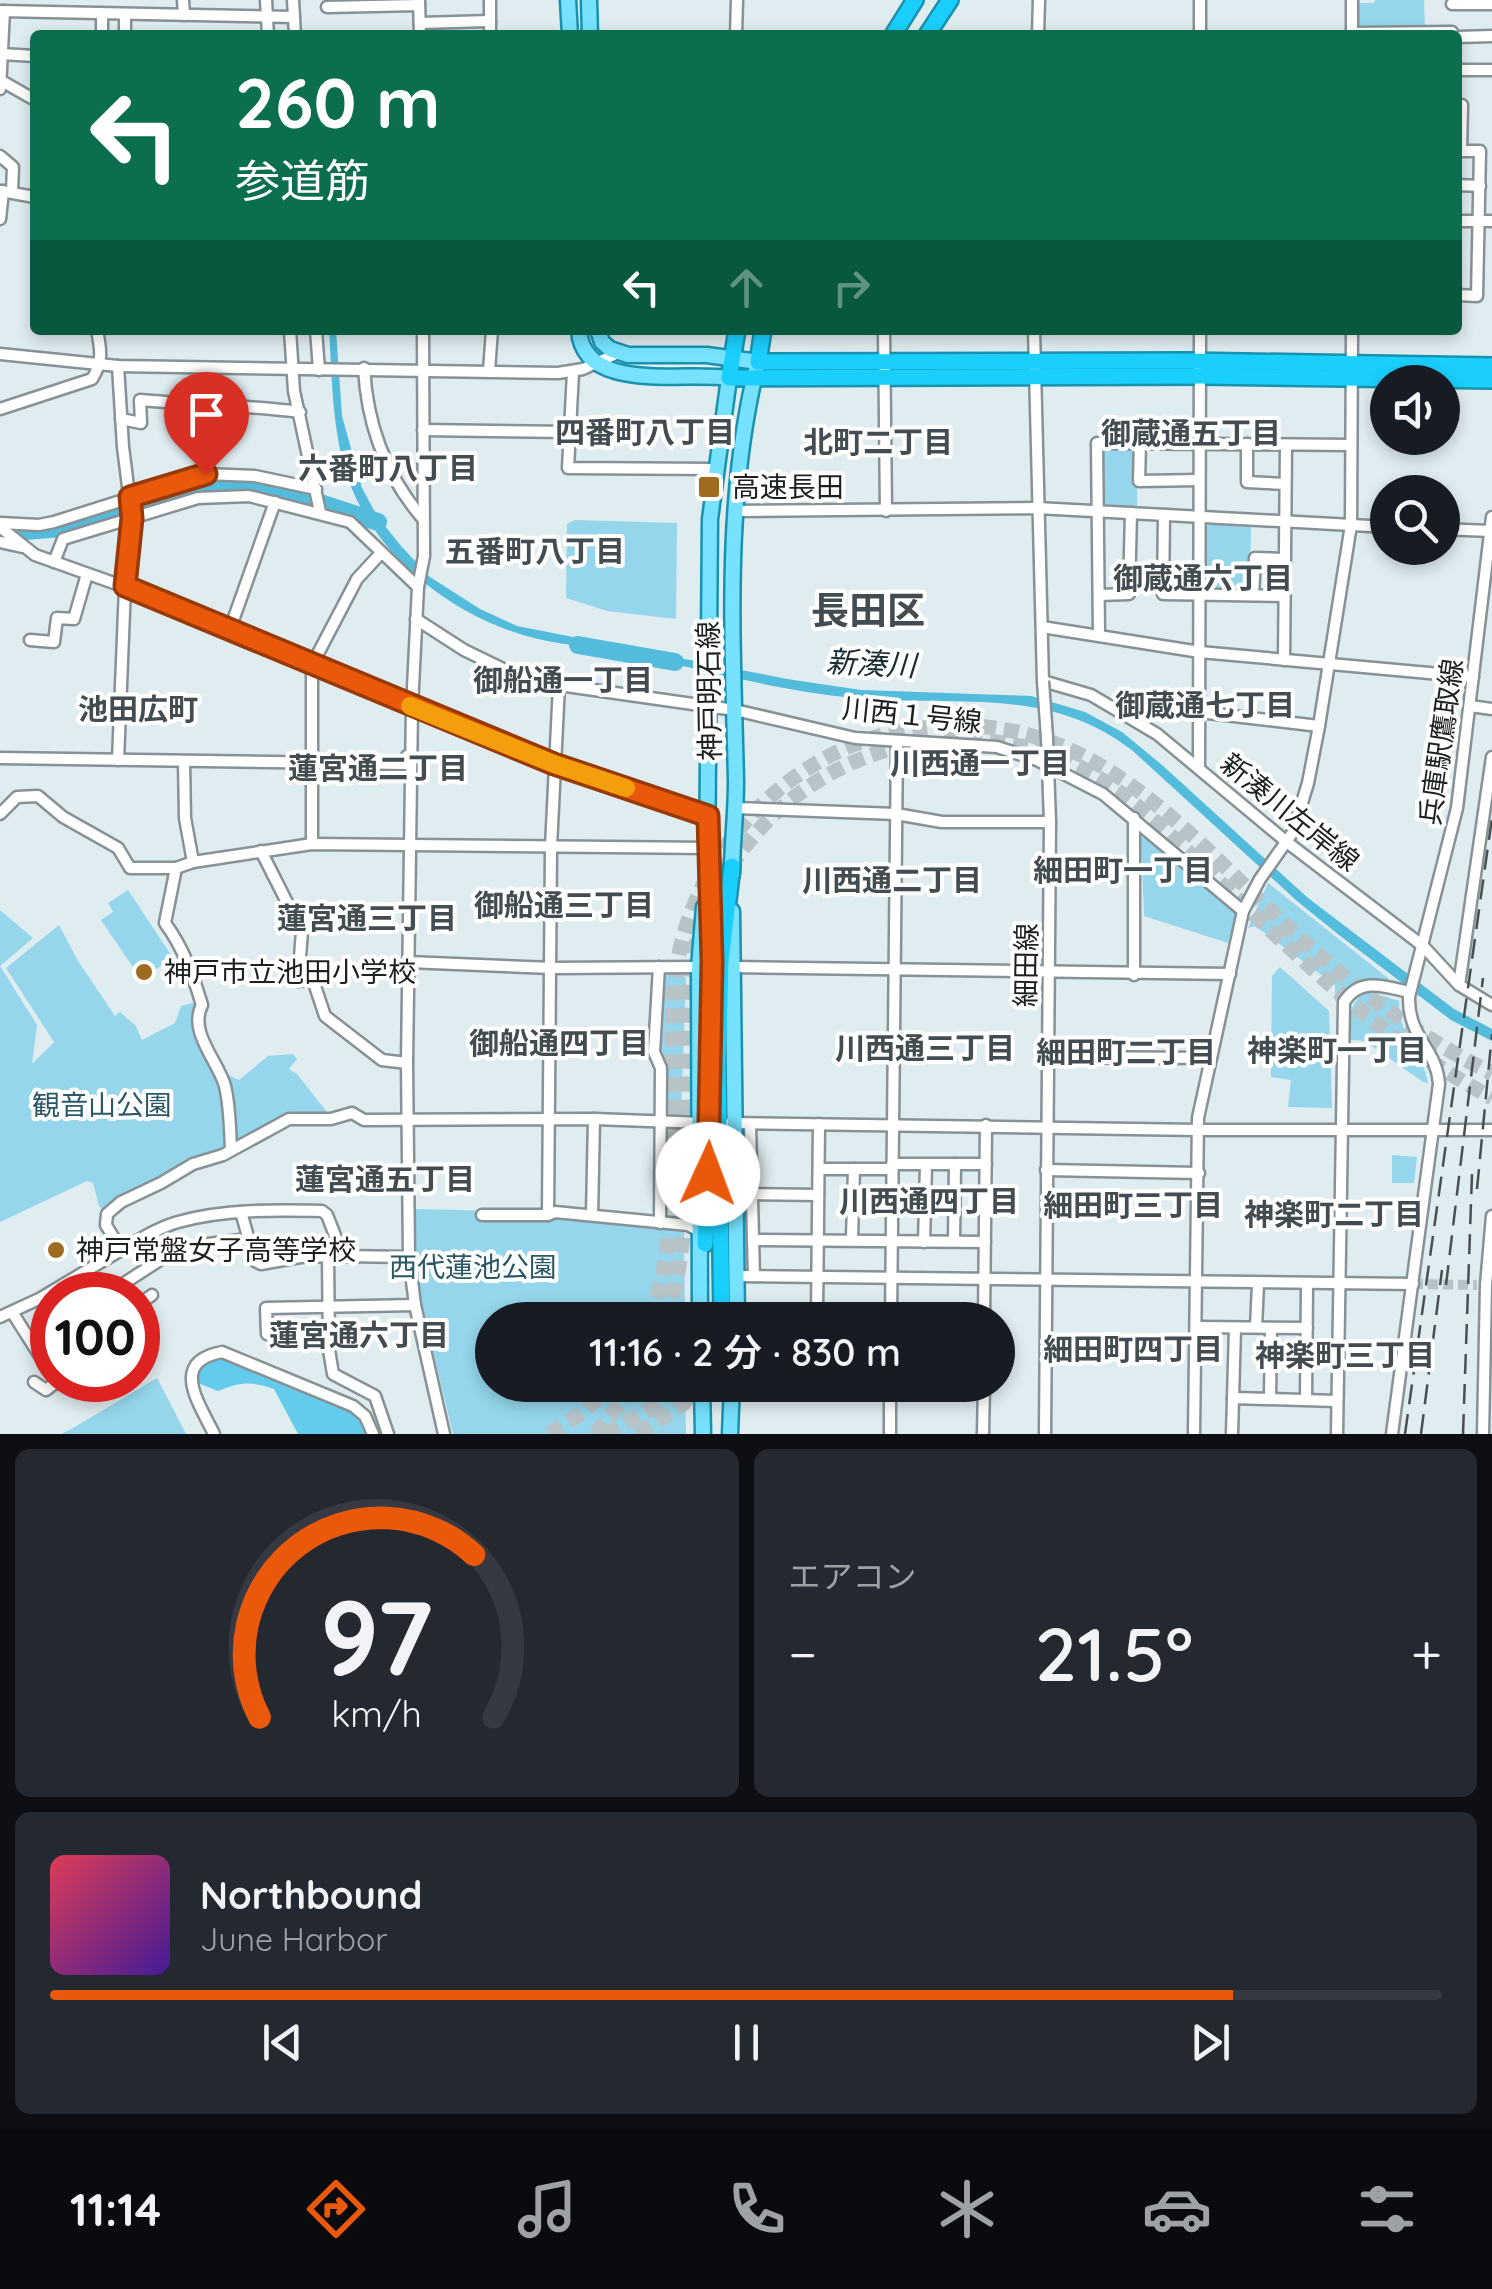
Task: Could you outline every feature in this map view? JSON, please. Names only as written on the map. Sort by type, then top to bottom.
[{"type":"highway","points":[[895,30],[915,0]]},
{"type":"highway","points":[[930,30],[950,0]]},
{"type":"highway","points":[[736,335],[729,378],[1035,360],[1200,369],[1492,366]]},
{"type":"highway","points":[[763,335],[758,362],[1036,378],[1200,369]]},
{"type":"highway","points":[[1352,370],[1492,380]]},
{"type":"highway","points":[[708,856],[721,1302]]},
{"type":"highway","points":[[702,1237],[715,1123],[720,960],[732,866]]},
{"type":"main road","points":[[568,0],[570,30]]},
{"type":"main road","points":[[588,0],[590,30]]},
{"type":"main road","points":[[580,335],[594,364],[625,374],[705,374],[729,378]]},
{"type":"main road","points":[[600,335],[602,342],[618,353],[758,362]]},
{"type":"main road","name":"神戸明石線","points":[[715,1123],[733,967],[736,808],[732,549],[758,362]]},
{"type":"main road","name":"神戸明石線","points":[[729,378],[710,519],[708,856],[699,966],[715,1123],[746,1276],[740,1302]]},
{"type":"main road","points":[[700,1302],[702,1237]]},
{"type":"main road","points":[[702,1402],[703,1434]]},
{"type":"main road","points":[[730,1434],[731,1402]]},
{"type":"street","points":[[116,0],[124,30]]},
{"type":"street","points":[[182,0],[184,16]]},
{"type":"street","points":[[266,0],[268,30]]},
{"type":"street","points":[[293,0],[295,30]]},
{"type":"street","points":[[490,0],[490,30]]},
{"type":"street","points":[[736,30],[737,0]]},
{"type":"street","points":[[1038,30],[1039,0]]},
{"type":"street","points":[[1200,0],[1200,30]]},
{"type":"street","points":[[1352,0],[1352,30]]},
{"type":"street","points":[[327,7],[419,2],[420,29],[490,21]]},
{"type":"street","points":[[1454,30],[1452,2],[1492,4]]},
{"type":"street","points":[[0,90],[6,8],[294,17]]},
{"type":"street","points":[[102,14],[102,30]]},
{"type":"street","points":[[1462,35],[1492,36]]},
{"type":"street","points":[[1,54],[30,56]]},
{"type":"street","points":[[1462,70],[1492,70]]},
{"type":"street","points":[[0,80],[30,97]]},
{"type":"street","points":[[1462,151],[1480,152],[1478,296],[1462,295]]},
{"type":"street","points":[[0,156],[13,168],[0,218]]},
{"type":"street","points":[[1462,185],[1480,186]]},
{"type":"street","points":[[5,191],[30,196]]},
{"type":"street","points":[[1462,221],[1492,221]]},
{"type":"street","points":[[0,410],[92,379],[100,365],[97,335]]},
{"type":"street","points":[[291,335],[300,412],[320,512]]},
{"type":"street","points":[[316,335],[318,370]]},
{"type":"street","points":[[423,335],[424,556],[418,588],[412,707],[406,1063],[409,1257],[444,1434]]},
{"type":"street","points":[[488,371],[492,335]]},
{"type":"street","points":[[884,335],[886,511]]},
{"type":"street","points":[[1034,335],[1042,681]]},
{"type":"street","points":[[1199,766],[1200,335]]},
{"type":"street","points":[[1194,1434],[1198,1118],[1244,911],[1260,879],[1288,843],[1308,783],[1351,525],[1352,335]]},
{"type":"street","points":[[0,354],[118,366],[572,372],[618,353]]},
{"type":"street","points":[[118,366],[132,518],[125,586],[118,760]]},
{"type":"street","points":[[364,368],[366,402],[374,433],[388,465],[424,520]]},
{"type":"street","points":[[572,372],[568,468],[715,469]]},
{"type":"street","points":[[121,418],[141,422],[140,400],[300,412]]},
{"type":"street","points":[[424,430],[570,432]]},
{"type":"street","points":[[1100,636],[1097,442],[1351,445]]},
{"type":"street","points":[[1140,443],[1139,481],[1199,480]]},
{"type":"street","points":[[1248,444],[1247,482],[1285,484]]},
{"type":"street","points":[[1284,660],[1286,445]]},
{"type":"street","points":[[0,525],[39,525],[206,474],[256,476],[317,492]]},
{"type":"street","points":[[54,562],[62,539],[198,498],[249,496],[350,522],[418,588]]},
{"type":"street","points":[[230,630],[275,502]]},
{"type":"street","points":[[736,510],[1037,508],[1370,526]]},
{"type":"street","points":[[1099,594],[1129,594],[1132,514]]},
{"type":"street","points":[[1164,515],[1162,594],[1284,596]]},
{"type":"street","name":"兵庫駅鷹取線","points":[[1410,991],[1456,810],[1492,517]]},
{"type":"street","points":[[0,525],[21,544],[54,562],[125,586],[554,764],[708,816]]},
{"type":"street","points":[[1460,531],[1491,535]]},
{"type":"street","points":[[0,542],[21,544]]},
{"type":"street","points":[[312,844],[312,665],[360,576],[381,553]]},
{"type":"street","points":[[1253,595],[1255,558],[1284,558]]},
{"type":"street","points":[[30,640],[54,642],[57,618],[74,620],[87,574]]},
{"type":"street","name":"川西１号線","points":[[416,619],[490,662],[559,685],[734,705],[855,738],[997,747],[1050,766],[1103,794],[1244,911]]},
{"type":"street","points":[[1042,627],[1200,652],[1473,678]]},
{"type":"street","name":"細田線","points":[[1042,681],[1050,766],[1045,1434]]},
{"type":"street","name":"新湊川左岸線","points":[[1042,681],[1070,687],[1117,710],[1199,766],[1288,843],[1423,946],[1458,985],[1492,1005]]},
{"type":"street","points":[[548,1215],[551,847],[559,685]]},
{"type":"street","points":[[1470,706],[1492,709]]},
{"type":"street","points":[[0,758],[406,764],[412,707]]},
{"type":"street","points":[[1199,712],[1319,726]]},
{"type":"street","points":[[890,1302],[897,741]]},
{"type":"street","points":[[1458,985],[1492,757]]},
{"type":"street","points":[[184,762],[185,818],[193,862]]},
{"type":"street","points":[[0,814],[16,797],[38,796],[63,816],[118,848],[130,868],[176,868],[312,844],[551,847],[708,856]]},
{"type":"street","points":[[736,808],[896,814],[942,822],[1050,822]]},
{"type":"street","points":[[1134,818],[1134,974]]},
{"type":"street","points":[[262,851],[302,932],[298,980],[312,980],[324,1016],[340,1030],[382,1060],[406,1063]]},
{"type":"street","points":[[176,868],[165,923],[182,946],[202,1006],[197,1016],[200,1032],[224,1084],[231,1150]]},
{"type":"street","points":[[408,962],[552,968],[699,966]]},
{"type":"street","points":[[659,967],[654,1052],[661,1068],[660,1222]]},
{"type":"street","points":[[733,967],[1230,974]]},
{"type":"street","points":[[1337,1434],[1344,1002],[1352,990],[1364,985],[1410,991],[1408,1011],[1412,1026],[1438,1071],[1434,1132],[1392,1434]]},
{"type":"street","points":[[1048,1056],[1211,1058]]},
{"type":"street","points":[[121,1250],[106,1225],[107,1214],[121,1202],[193,1164],[256,1140],[289,1119],[331,1119],[352,1113],[364,1120],[594,1119],[1199,1130],[1492,1130]]},
{"type":"street","points":[[592,1216],[594,1119]]},
{"type":"street","points":[[750,1124],[753,1240],[746,1276],[1413,1284]]},
{"type":"street","points":[[817,1302],[819,1124]]},
{"type":"street","points":[[984,1302],[986,1125]]},
{"type":"street","points":[[924,1242],[926,1164]]},
{"type":"street","points":[[954,1241],[955,1164]]},
{"type":"street","points":[[820,1168],[986,1164]]},
{"type":"street","points":[[852,1238],[854,1169]]},
{"type":"street","points":[[1046,1170],[1199,1173]]},
{"type":"street","points":[[752,1194],[818,1194]]},
{"type":"street","points":[[30,1344],[6,1315],[158,1229],[180,1221],[241,1212],[322,1211],[343,1256],[409,1257]]},
{"type":"street","points":[[241,1212],[255,1261],[261,1264],[300,1256],[332,1256],[328,1307],[333,1374],[375,1396],[388,1434]]},
{"type":"street","points":[[482,1215],[555,1212],[660,1222],[702,1237]]},
{"type":"street","points":[[1483,1434],[1485,1285],[1492,1216]]},
{"type":"street","points":[[141,1272],[166,1256],[200,1245],[248,1238]]},
{"type":"street","points":[[753,1240],[985,1242]]},
{"type":"street","points":[[1256,1327],[1258,1284]]},
{"type":"street","points":[[1306,1398],[1307,1285]]},
{"type":"street","points":[[267,1334],[266,1308],[416,1305]]},
{"type":"street","points":[[1196,1327],[1307,1328]]},
{"type":"street","points":[[1232,1434],[1235,1328]]},
{"type":"street","points":[[1270,1397],[1271,1328]]},
{"type":"street","points":[[214,1434],[192,1388],[192,1372],[196,1362],[222,1352],[353,1406],[364,1416],[373,1434]]},
{"type":"street","points":[[1233,1398],[1337,1401]]},
{"type":"street","points":[[890,1402],[890,1434]]},
{"type":"street","points":[[984,1402],[984,1434]]},
{"type":"green space","points":[[1424,0],[1425,29],[1355,30],[1355,3]]},
{"type":"green space","points":[[1105,446],[1132,447],[1137,451],[1137,508],[1101,504],[1101,452]]},
{"type":"green space","points":[[575,520],[677,523],[676,619],[607,611],[566,598],[567,524]]},
{"type":"green space","points":[[1209,524],[1251,527],[1247,590],[1206,587]]},
{"type":"green space","points":[[1147,837],[1236,914],[1228,943],[1144,916],[1141,838]]},
{"type":"green space","points":[[1268,883],[1388,982],[1360,982],[1349,988],[1340,1001],[1335,1001],[1335,985],[1255,926],[1248,928]]},
{"type":"green space","points":[[128,890],[173,958],[141,979],[101,920],[113,912],[108,903]]},
{"type":"green space","points":[[0,910],[33,938],[0,966]]},
{"type":"green space","name":"観音山公園","points":[[59,925],[115,1016],[120,1012],[136,1026],[142,1040],[175,1023],[181,1006],[197,1002],[197,1028],[213,1068],[239,1080],[268,1056],[293,1054],[297,1059],[289,1069],[330,1116],[289,1114],[223,1152],[191,1160],[105,1212],[99,1206],[93,1183],[87,1181],[0,1222],[0,966],[37,1025],[32,1064],[54,1042],[6,968]]},
{"type":"green space","points":[[1280,967],[1329,1011],[1332,1108],[1288,1107],[1291,1080],[1271,1077],[1272,976]]},
{"type":"green space","points":[[679,972],[686,978],[681,1115],[667,1113],[665,1068],[658,1047],[661,976]]},
{"type":"green space","points":[[1371,992],[1399,1001],[1402,1024],[1428,1083],[1365,1041],[1351,1040],[1354,1005]]},
{"type":"green space","points":[[1392,1155],[1417,1157],[1414,1183],[1392,1183]]},
{"type":"green space","name":"西代蓮池公園","points":[[415,1209],[543,1212],[684,1229],[685,1302],[475,1302],[475,1402],[685,1402],[686,1434],[453,1434],[415,1275]]},
{"type":"green space","points":[[160,1384],[186,1434],[61,1434],[117,1402],[160,1402]]},
{"type":"shaded area","points":[[329,335],[336,335],[342,416],[362,488],[377,516],[430,577],[480,609],[517,626],[787,679],[861,690],[1031,696],[1085,712],[1122,732],[1162,765],[1308,898],[1454,1009],[1492,1029],[1492,1041],[1451,1020],[1339,935],[1133,751],[1103,731],[1041,709],[1009,704],[843,697],[783,688],[635,655],[537,639],[465,610],[412,572],[370,523],[344,465],[333,398]]},
{"type":"shaded area","points":[[222,1358],[350,1410],[365,1434],[298,1434],[274,1389],[246,1384],[218,1391],[198,1383],[200,1369],[211,1360]]},
{"type":"waterway","points":[[0,533],[62,528],[193,487],[231,485],[308,499],[378,522]]},
{"type":"waterway","name":"新湊川","points":[[578,645],[675,662]]},
{"type":"tunnel","points":[[656,1302],[670,1221],[676,971],[697,897],[741,826],[782,787],[843,749],[900,731],[945,726],[1001,729],[1052,743],[1099,765],[1183,828],[1346,978],[1416,1030],[1492,1073]]},
{"type":"tunnel","points":[[944,740],[992,742],[1039,751],[1070,762],[1108,784],[1159,825],[1354,1005],[1411,1048],[1492,1098]]},
{"type":"tunnel","points":[[708,908],[743,849],[789,801],[846,766],[911,744]]},
{"type":"tunnel","points":[[671,1302],[684,1226],[685,1034],[697,940]]},
{"type":"tunnel","points":[[1413,1284],[1477,1285]]},
{"type":"tunnel","points":[[549,1434],[594,1402]]},
{"type":"tunnel","points":[[595,1434],[622,1402]]},
{"type":"tunnel","points":[[605,1434],[657,1402]]},
{"type":"tunnel","points":[[638,1434],[685,1402]]},
{"type":"railway","points":[[1405,1434],[1492,818]]},
{"type":"railway","points":[[1446,1285],[1483,978]]},
{"type":"railway","points":[[1477,1189],[1492,1034]]},
{"type":"railway","points":[[1463,1434],[1472,1174]]},
{"type":"railway","points":[[1421,1434],[1442,1270]]},
{"type":"slow traffic","points":[[410,706],[554,764],[626,788]]},
{"type":"place","name":"高速長田","points":[[709,487]]},
{"type":"place","name":"神戸市立池田小学校","points":[[144,972]]},
{"type":"place","name":"神戸常盤女子高等学校","points":[[56,1250]]},
{"type":"district","name":"四番町八丁目","points":[[645,433]]},
{"type":"district","name":"御蔵通五丁目","points":[[1191,434]]},
{"type":"district","name":"北町二丁目","points":[[878,443]]},
{"type":"district","name":"六番町八丁目","points":[[388,469]]},
{"type":"district","name":"五番町八丁目","points":[[535,552]]},
{"type":"district","name":"御蔵通六丁目","points":[[1203,579]]},
{"type":"district","name":"長田区","points":[[868,611]]},
{"type":"district","name":"御船通一丁目","points":[[563,681]]},
{"type":"district","name":"御蔵通七丁目","points":[[1205,706]]},
{"type":"district","name":"池田広町","points":[[138,710]]},
{"type":"district","name":"川西通一丁目","points":[[980,764]]},
{"type":"district","name":"蓮宮通二丁目","points":[[378,769]]},
{"type":"district","name":"細田町一丁目","points":[[1123,871]]},
{"type":"district","name":"川西通二丁目","points":[[892,881]]},
{"type":"district","name":"御船通三丁目","points":[[564,906]]},
{"type":"district","name":"蓮宮通三丁目","points":[[367,919]]},
{"type":"district","name":"御船通四丁目","points":[[559,1044]]},
{"type":"district","name":"川西通三丁目","points":[[925,1049]]},
{"type":"district","name":"神楽町一丁目","points":[[1337,1051]]},
{"type":"district","name":"細田町二丁目","points":[[1126,1053]]},
{"type":"district","name":"蓮宮通五丁目","points":[[385,1180]]},
{"type":"district","name":"川西通四丁目","points":[[929,1202]]},
{"type":"district","name":"細田町三丁目","points":[[1133,1206]]},
{"type":"district","name":"神楽町二丁目","points":[[1334,1215]]},
{"type":"district","name":"蓮宮通六丁目","points":[[359,1336]]},
{"type":"district","name":"細田町四丁目","points":[[1133,1350]]},
{"type":"district","name":"神楽町三丁目","points":[[1345,1356]]},
{"type":"route","points":[[206,474],[130,497],[132,518],[125,586],[554,764],[708,816],[712,961],[708,1174]]}]
